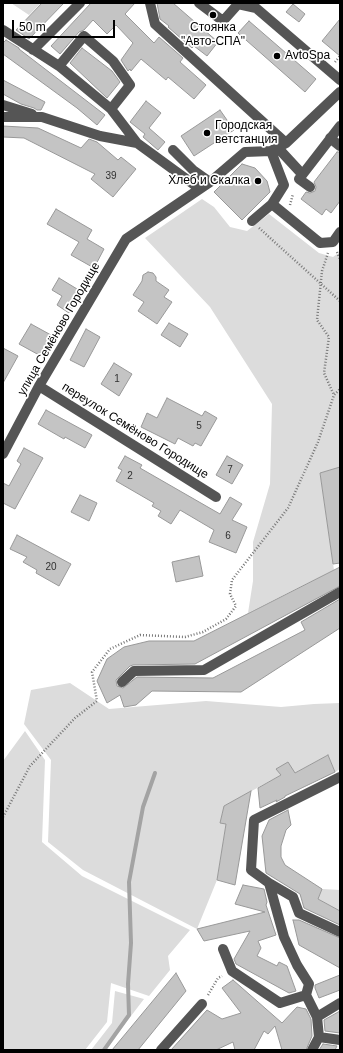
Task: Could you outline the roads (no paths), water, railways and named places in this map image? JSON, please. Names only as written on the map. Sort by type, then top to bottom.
[{"type":"street","points":[[34,50],[80,3]]},
{"type":"street","points":[[150,3],[155,24],[278,147],[302,174]]},
{"type":"street","points":[[199,3],[223,21],[239,4],[256,8],[340,80]]},
{"type":"street","points":[[3,30],[59,66],[111,109],[137,143],[200,190],[246,152],[278,147],[340,92]]},
{"type":"street","points":[[59,66],[84,36],[113,61],[130,85],[111,109]]},
{"type":"street","points":[[3,104],[100,136],[137,143]]},
{"type":"street","points":[[3,117],[42,117]]},
{"type":"street","points":[[310,187],[299,178],[340,126]]},
{"type":"street","points":[[330,138],[340,146]]},
{"type":"street","points":[[252,221],[272,204],[284,185],[278,147]]},
{"type":"street","points":[[174,150],[193,170],[210,182]]},
{"type":"street","name":"улица Семёново Городище","points":[[3,454],[39,386],[126,239],[200,190]]},
{"type":"street","points":[[272,204],[320,243],[333,242],[340,232]]},
{"type":"street","name":"переулок Семёново Городище","points":[[39,386],[216,498]]},
{"type":"street","points":[[122,682],[134,671],[204,670],[340,592]]},
{"type":"street","points":[[340,777],[254,820],[250,870],[293,897],[299,913],[340,932]]},
{"type":"street","points":[[269,883],[284,936],[297,965],[309,984],[306,995],[317,1017],[319,1037],[312,1050]]},
{"type":"street","points":[[223,949],[232,971],[280,1003],[306,995]]},
{"type":"street","points":[[317,1017],[340,1003]]},
{"type":"street","points":[[161,1050],[202,1004]]},
{"type":"street","points":[[319,1037],[340,1040]]},
{"type":"waterway","points":[[104,1050],[129,1015],[128,984],[131,943],[129,882],[143,807],[155,773]]},
{"type":"place","name":"Стоянка \"Авто-СПА\"","points":[[213,15]]},
{"type":"place","name":"AvtoSpa","points":[[277,56]]},
{"type":"place","name":"Городская ветстанция","points":[[207,133]]},
{"type":"place","name":"Хлеб и Скалка","points":[[258,181]]}]
